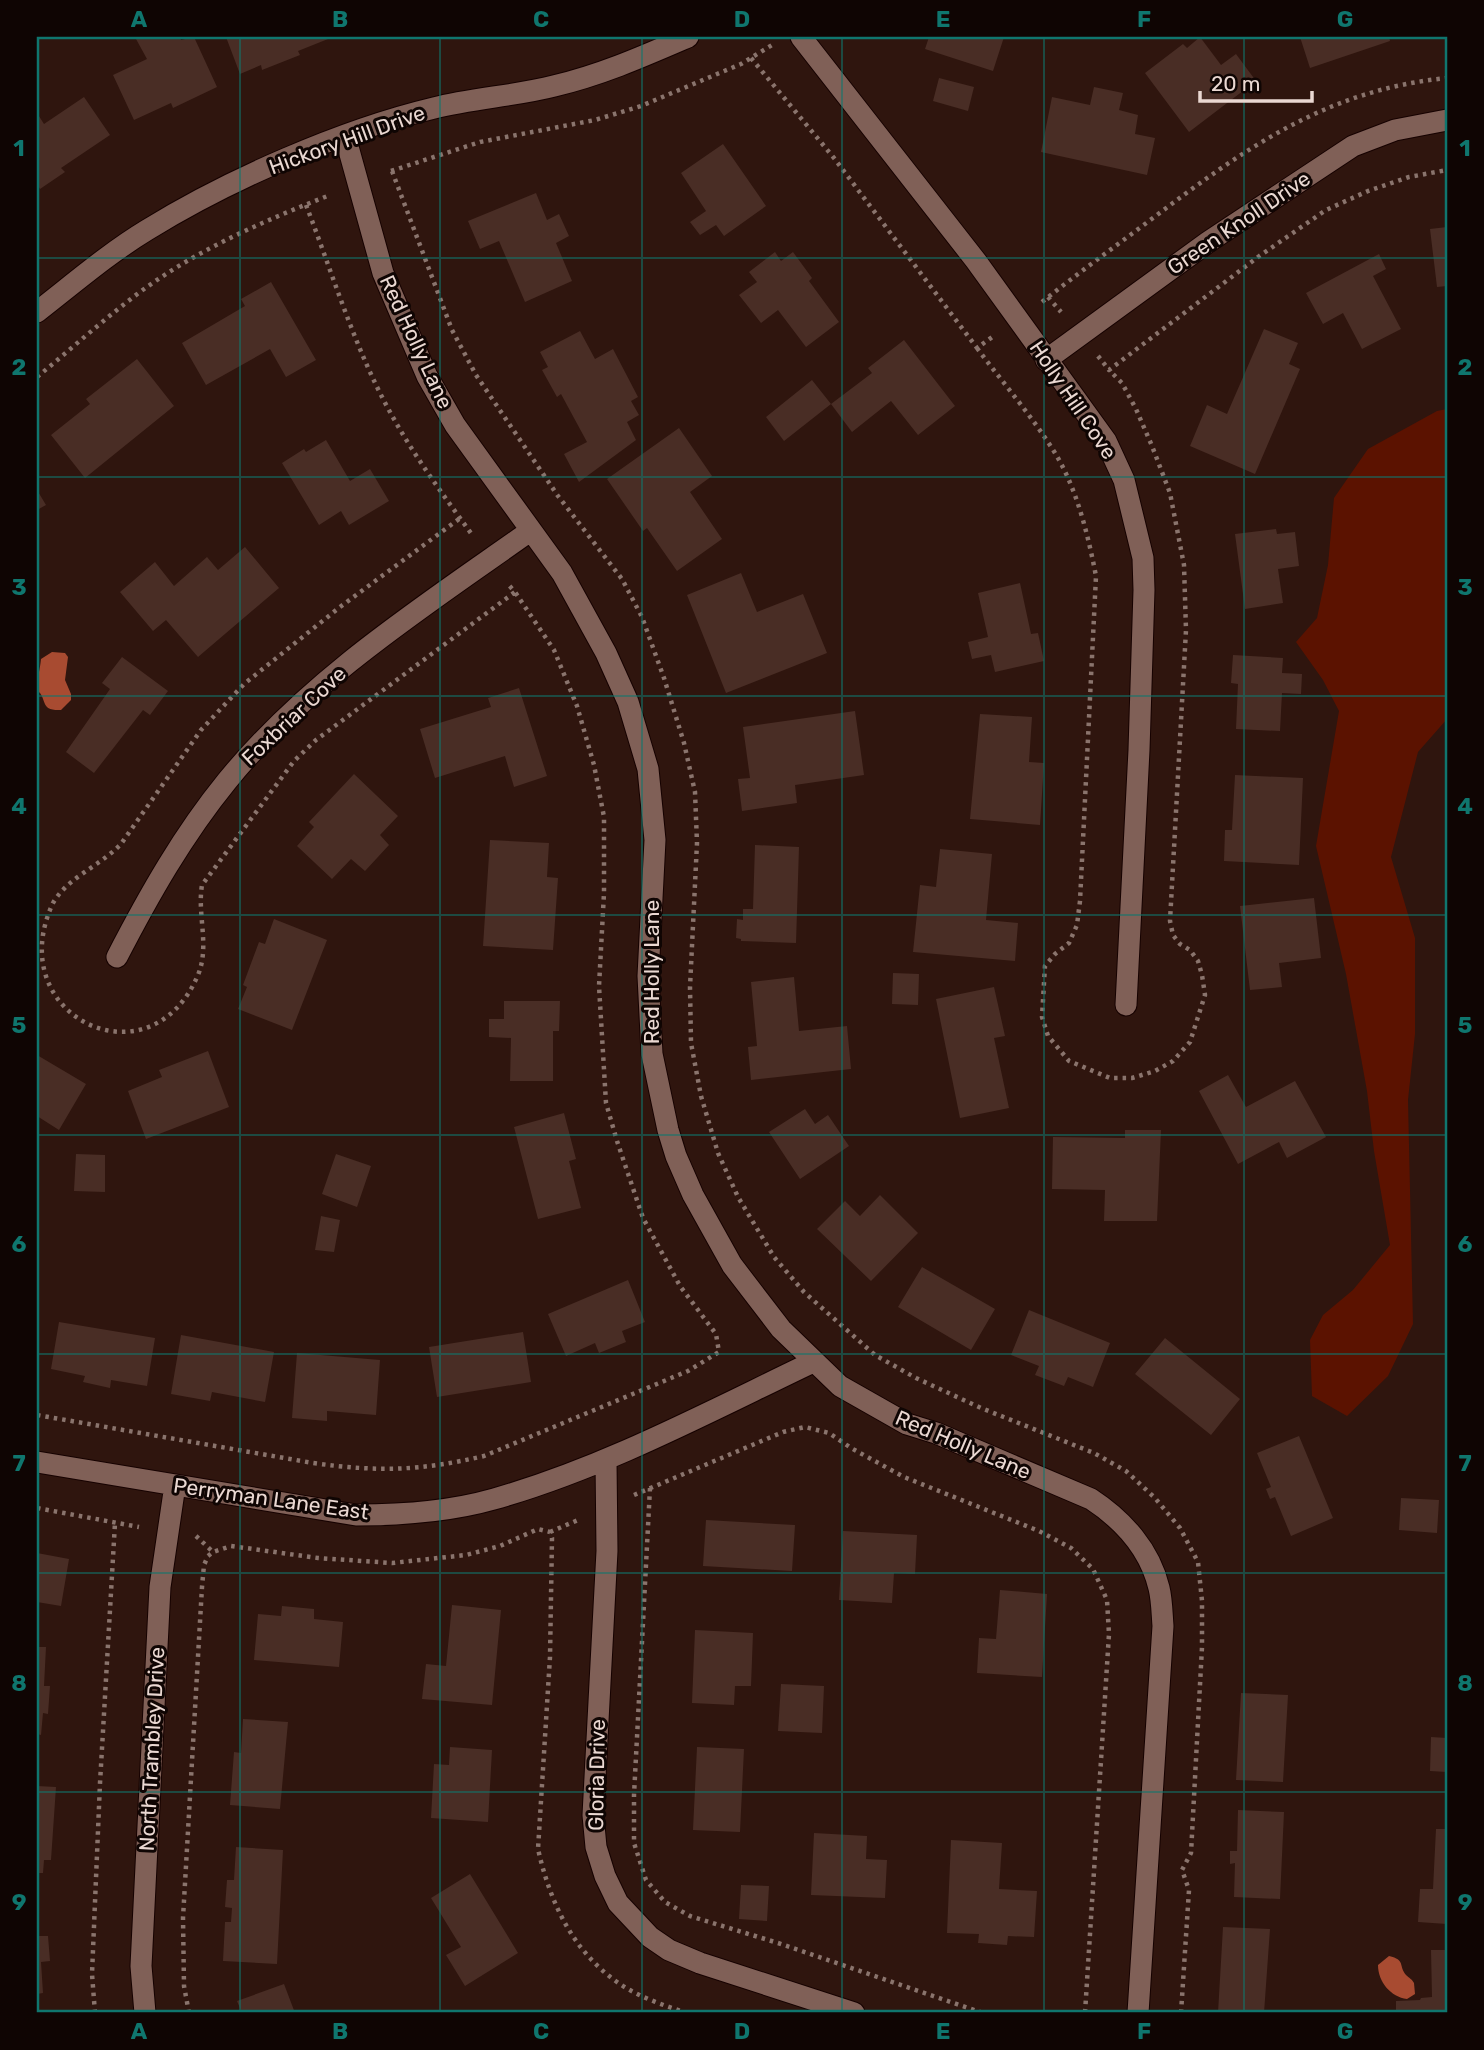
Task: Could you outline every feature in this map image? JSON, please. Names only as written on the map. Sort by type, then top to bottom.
[{"type":"street","name":"Hickory Hill Drive","points":[[37,312],[146,230],[210,195],[277,164],[345,136],[434,107],[554,86],[626,64],[688,37]]},
{"type":"street","name":"Holly Hill Cove","points":[[801,37],[976,261],[1106,441],[1124,480],[1143,558],[1144,590],[1140,737],[1126,1005]]},
{"type":"street","name":"Green Knoll Drive","points":[[1046,360],[1208,242],[1353,146],[1395,130],[1447,120]]},
{"type":"street","name":"Red Holly Lane","points":[[345,136],[383,273],[409,339],[455,425],[562,573],[606,653],[628,702],[648,769],[655,840],[648,976],[652,1054],[668,1130],[692,1195],[732,1265],[781,1329],[840,1386],[907,1424],[936,1433],[1091,1499],[1111,1512],[1136,1539],[1152,1568],[1159,1588],[1163,1626],[1138,2013]]},
{"type":"street","name":"Foxbriar Cove","points":[[117,957],[152,889],[201,816],[228,780],[290,714],[382,637],[530,531]]},
{"type":"street","name":"Perryman Lane East","points":[[37,1462],[356,1515],[402,1514],[492,1500],[606,1461],[813,1362]]},
{"type":"street","name":"Gloria Drive","points":[[606,1461],[607,1551],[593,1815],[596,1847],[604,1876],[618,1903],[650,1937],[669,1950],[712,1967],[854,2013]]},
{"type":"street","name":"North Trambley Drive","points":[[145,2013],[141,1966],[160,1587],[175,1485]]},
{"type":"path","points":[[776,42],[751,58],[834,158],[977,348],[1201,181],[1265,139],[1319,110],[1349,98],[1447,78]]},
{"type":"path","points":[[1048,297],[1109,370],[1258,257],[1326,210],[1368,191],[1409,177],[1447,170]]},
{"type":"path","points":[[392,171],[452,330],[476,375],[558,496],[622,579],[642,617],[664,678],[684,743],[695,792],[697,843],[690,987],[691,1043],[701,1096],[715,1142],[738,1197],[774,1257],[796,1283],[876,1355],[927,1383],[981,1408],[1094,1453],[1126,1471],[1155,1498],[1180,1528],[1198,1562],[1202,1601],[1202,1647],[1191,1853],[1182,1870],[1189,1890],[1181,2013]]},
{"type":"path","points":[[37,1415],[302,1461],[356,1469],[397,1470],[449,1464],[484,1456],[688,1371],[719,1352],[716,1334],[680,1286],[643,1218],[610,1116],[602,1048],[599,986],[604,893],[604,817],[577,706],[554,650],[515,592]]},
{"type":"path","points":[[189,2013],[184,1986],[183,1918],[202,1587],[204,1565],[213,1552],[230,1546],[318,1558],[392,1563],[466,1555],[500,1546],[538,1529],[550,1532],[783,1432],[805,1427],[829,1433],[904,1478],[1039,1531],[1071,1548],[1093,1569],[1107,1600],[1109,1634],[1085,2013]]},
{"type":"path","points":[[650,1488],[634,1807],[634,1843],[646,1880],[665,1902],[690,1916],[983,2013]]},
{"type":"path","points":[[37,1508],[195,1536],[213,1552]]},
{"type":"path","points":[[95,2013],[92,1974],[115,1523]]},
{"type":"path","points":[[550,1532],[550,1657],[538,1849],[544,1875],[554,1904],[571,1935],[595,1964],[618,1983],[651,2001],[687,2013]]},
{"type":"shaded area","points":[[1447,409],[1447,719],[1418,752],[1391,857],[1415,938],[1415,1034],[1408,1100],[1413,1324],[1388,1376],[1347,1416],[1312,1396],[1310,1340],[1323,1315],[1353,1290],[1390,1245],[1346,974],[1316,846],[1339,711],[1323,680],[1296,642],[1317,618],[1328,565],[1334,498],[1368,449],[1437,411]]},
{"type":"shaded area","points":[[52,652],[65,653],[68,657],[65,680],[71,700],[61,710],[50,709],[37,690],[41,659]]},
{"type":"shaded area","points":[[1389,1956],[1400,1961],[1406,1975],[1414,1983],[1415,1994],[1407,1999],[1391,1992],[1380,1977],[1378,1965]]},
{"type":"building","points":[[180,37],[181,40],[194,37],[217,87],[173,108],[171,103],[134,120],[113,75],[147,59],[136,39]]},
{"type":"building","points":[[226,37],[328,39],[298,51],[300,55],[262,70],[261,65],[240,74]]},
{"type":"building","points":[[929,37],[1004,37],[993,71],[925,49]]},
{"type":"building","points":[[1200,37],[1221,65],[1236,54],[1256,81],[1189,132],[1145,73],[1183,44],[1187,48]]},
{"type":"building","points":[[1300,37],[1389,37],[1390,41],[1310,68]]},
{"type":"building","points":[[939,78],[974,87],[968,111],[933,101]]},
{"type":"building","points":[[1094,87],[1123,93],[1119,110],[1138,115],[1135,134],[1155,138],[1147,175],[1041,152],[1052,97],[1090,105]]},
{"type":"building","points":[[84,97],[110,135],[61,168],[65,172],[40,189],[37,184],[37,113],[44,124]]},
{"type":"building","points":[[723,144],[766,206],[724,236],[716,225],[700,235],[690,222],[706,211],[681,173]]},
{"type":"building","points":[[536,193],[547,220],[559,214],[569,236],[556,243],[572,281],[525,302],[499,241],[480,249],[468,221]]},
{"type":"building","points":[[1447,227],[1447,286],[1437,287],[1430,229]]},
{"type":"building","points":[[775,252],[781,261],[793,252],[812,278],[809,281],[839,322],[806,347],[778,310],[761,323],[739,295],[757,282],[749,272]]},
{"type":"building","points":[[1379,254],[1386,269],[1373,276],[1401,329],[1362,349],[1343,313],[1323,324],[1306,293]]},
{"type":"building","points":[[271,282],[316,360],[286,377],[270,349],[206,385],[182,343],[245,306],[241,299]]},
{"type":"building","points":[[1264,329],[1298,343],[1289,364],[1300,369],[1255,474],[1190,446],[1207,405],[1227,414]]},
{"type":"building","points":[[580,331],[595,359],[613,349],[638,397],[631,401],[639,415],[627,422],[636,440],[579,482],[564,454],[587,442],[561,394],[557,397],[542,370],[548,367],[540,352]]},
{"type":"building","points":[[904,340],[955,406],[918,435],[891,401],[852,432],[831,404],[872,373],[868,368]]},
{"type":"building","points":[[137,359],[174,406],[85,478],[51,435],[90,404],[86,399]]},
{"type":"building","points":[[812,380],[831,404],[784,441],[766,417]]},
{"type":"building","points":[[679,428],[712,476],[690,492],[722,539],[677,571],[647,528],[643,531],[607,479]]},
{"type":"building","points":[[326,440],[350,481],[370,469],[389,501],[349,525],[341,511],[319,525],[282,463],[304,449],[306,452]]},
{"type":"building","points":[[37,490],[46,505],[37,510]]},
{"type":"building","points":[[1276,529],[1277,534],[1295,532],[1299,566],[1278,569],[1283,603],[1245,609],[1235,534]]},
{"type":"building","points":[[245,547],[279,588],[198,657],[166,620],[153,631],[120,592],[155,562],[174,586],[207,557],[218,570]]},
{"type":"building","points":[[741,573],[757,612],[803,594],[827,653],[726,693],[687,595]]},
{"type":"building","points":[[1020,583],[1031,634],[1038,633],[1044,661],[995,672],[991,655],[972,659],[968,642],[988,637],[978,593]]},
{"type":"building","points":[[1233,655],[1283,658],[1282,673],[1302,674],[1301,694],[1282,693],[1280,731],[1236,729],[1238,684],[1231,683]]},
{"type":"building","points":[[122,657],[168,691],[150,715],[143,710],[94,773],[66,752],[110,689],[102,683]]},
{"type":"building","points":[[519,688],[547,776],[514,787],[505,756],[435,778],[420,729],[491,707],[488,698]]},
{"type":"building","points":[[855,711],[864,775],[795,785],[797,803],[742,811],[738,779],[750,778],[743,727]]},
{"type":"building","points":[[980,714],[1032,717],[1029,762],[1044,763],[1040,825],[970,819]]},
{"type":"building","points":[[354,774],[398,816],[380,835],[389,845],[365,871],[351,859],[332,879],[297,846],[314,827],[309,822]]},
{"type":"building","points":[[1235,775],[1303,778],[1299,865],[1224,861],[1225,830],[1232,830]]},
{"type":"building","points":[[490,840],[549,843],[547,877],[558,878],[553,950],[483,946]]},
{"type":"building","points":[[755,845],[799,847],[796,943],[741,941],[736,938],[737,919],[743,920],[743,909],[753,909]]},
{"type":"building","points":[[940,849],[992,854],[986,920],[1018,923],[1015,961],[913,952],[920,885],[936,887]]},
{"type":"building","points":[[1314,898],[1321,958],[1279,963],[1282,987],[1250,990],[1240,906]]},
{"type":"building","points":[[274,919],[327,940],[292,1030],[238,1009],[247,987],[243,985],[259,942],[265,944]]},
{"type":"building","points":[[893,973],[919,974],[918,1005],[892,1004]]},
{"type":"building","points":[[794,977],[799,1031],[847,1026],[851,1069],[751,1080],[748,1047],[757,1046],[751,982]]},
{"type":"building","points":[[994,987],[1005,1036],[994,1038],[1009,1108],[960,1118],[936,999]]},
{"type":"building","points":[[504,1001],[560,1001],[559,1031],[553,1031],[553,1081],[510,1081],[511,1038],[489,1037],[489,1019],[504,1019]]},
{"type":"building","points":[[208,1051],[229,1107],[146,1139],[128,1091],[162,1077],[159,1070]]},
{"type":"building","points":[[37,1055],[86,1084],[59,1130],[37,1116]]},
{"type":"building","points":[[1228,1075],[1246,1107],[1295,1081],[1326,1137],[1287,1158],[1279,1142],[1238,1164],[1199,1091]]},
{"type":"building","points":[[805,1109],[815,1124],[828,1115],[849,1146],[800,1179],[769,1132]]},
{"type":"building","points":[[564,1113],[576,1159],[569,1161],[581,1208],[538,1219],[514,1127]]},
{"type":"building","points":[[1125,1130],[1161,1130],[1157,1221],[1104,1221],[1105,1190],[1052,1189],[1053,1137],[1125,1138]]},
{"type":"building","points":[[76,1154],[105,1155],[105,1192],[74,1191]]},
{"type":"building","points":[[336,1154],[371,1166],[357,1207],[322,1194]]},
{"type":"building","points":[[880,1195],[918,1233],[871,1281],[817,1229],[845,1201],[860,1216]]},
{"type":"building","points":[[321,1216],[340,1220],[334,1252],[315,1250]]},
{"type":"building","points":[[922,1267],[995,1309],[971,1350],[898,1307]]},
{"type":"building","points":[[628,1280],[645,1322],[622,1331],[626,1342],[599,1353],[595,1343],[566,1356],[548,1314]]},
{"type":"building","points":[[1029,1310],[1110,1343],[1093,1387],[1068,1377],[1064,1386],[1035,1375],[1039,1366],[1011,1355]]},
{"type":"building","points":[[59,1322],[155,1338],[147,1386],[111,1380],[110,1388],[83,1382],[85,1376],[51,1369]]},
{"type":"building","points":[[523,1332],[531,1382],[437,1397],[429,1347]]},
{"type":"building","points":[[181,1335],[274,1352],[265,1402],[212,1392],[210,1401],[171,1394]]},
{"type":"building","points":[[1165,1338],[1240,1399],[1211,1435],[1135,1374]]},
{"type":"building","points":[[297,1353],[380,1360],[376,1415],[327,1411],[327,1421],[292,1418]]},
{"type":"building","points":[[1299,1436],[1333,1518],[1291,1536],[1275,1497],[1270,1499],[1266,1489],[1271,1487],[1257,1453]]},
{"type":"building","points":[[1401,1498],[1439,1500],[1437,1533],[1399,1530]]},
{"type":"building","points":[[706,1520],[795,1525],[792,1571],[703,1566]]},
{"type":"building","points":[[843,1531],[917,1535],[915,1574],[894,1573],[892,1603],[839,1600]]},
{"type":"building","points":[[37,1553],[69,1559],[61,1606],[37,1602]]},
{"type":"building","points":[[1000,1590],[1047,1594],[1042,1677],[977,1673],[979,1638],[996,1639]]},
{"type":"building","points":[[452,1605],[501,1610],[492,1705],[422,1699],[426,1664],[446,1666]]},
{"type":"building","points":[[282,1606],[314,1609],[314,1619],[343,1622],[339,1667],[254,1660],[258,1614],[281,1616]]},
{"type":"building","points":[[695,1630],[753,1633],[751,1686],[735,1686],[734,1705],[692,1703]]},
{"type":"building","points":[[37,1647],[46,1647],[44,1686],[50,1686],[48,1714],[43,1713],[41,1735],[37,1734]]},
{"type":"building","points":[[781,1684],[824,1686],[822,1733],[778,1731]]},
{"type":"building","points":[[1241,1693],[1288,1695],[1283,1782],[1236,1780]]},
{"type":"building","points":[[243,1719],[288,1722],[280,1809],[230,1805],[234,1752],[241,1753]]},
{"type":"building","points":[[1431,1737],[1447,1738],[1447,1772],[1430,1771]]},
{"type":"building","points":[[450,1747],[492,1750],[488,1822],[431,1818],[434,1764],[449,1765]]},
{"type":"building","points":[[697,1747],[744,1749],[740,1832],[693,1830]]},
{"type":"building","points":[[37,1786],[56,1787],[51,1860],[44,1860],[43,1873],[37,1873]]},
{"type":"building","points":[[1238,1810],[1284,1812],[1280,1899],[1234,1897],[1235,1863],[1230,1864],[1230,1851],[1237,1851]]},
{"type":"building","points":[[1436,1829],[1447,1829],[1447,1924],[1418,1922],[1420,1889],[1433,1889]]},
{"type":"building","points":[[814,1833],[867,1836],[866,1859],[887,1860],[885,1898],[811,1895]]},
{"type":"building","points":[[951,1840],[1002,1843],[999,1889],[1037,1891],[1034,1937],[1008,1936],[1007,1945],[978,1943],[979,1934],[947,1933]]},
{"type":"building","points":[[236,1847],[283,1850],[277,1964],[223,1961],[225,1922],[231,1922],[232,1908],[225,1907],[227,1880],[234,1880]]},
{"type":"building","points":[[470,1874],[518,1953],[465,1986],[446,1955],[461,1947],[431,1898]]},
{"type":"building","points":[[741,1885],[769,1886],[767,1921],[739,1919]]},
{"type":"building","points":[[37,1926],[39,1936],[48,1936],[50,1961],[41,1962],[43,1993],[37,1994]]},
{"type":"building","points":[[1223,1927],[1270,1929],[1264,2013],[1218,2013]]},
{"type":"building","points":[[1431,1950],[1447,1950],[1447,2013],[1396,2013],[1396,2001],[1432,1997]]},
{"type":"building","points":[[284,1984],[295,2013],[242,2013],[237,2001]]}]
